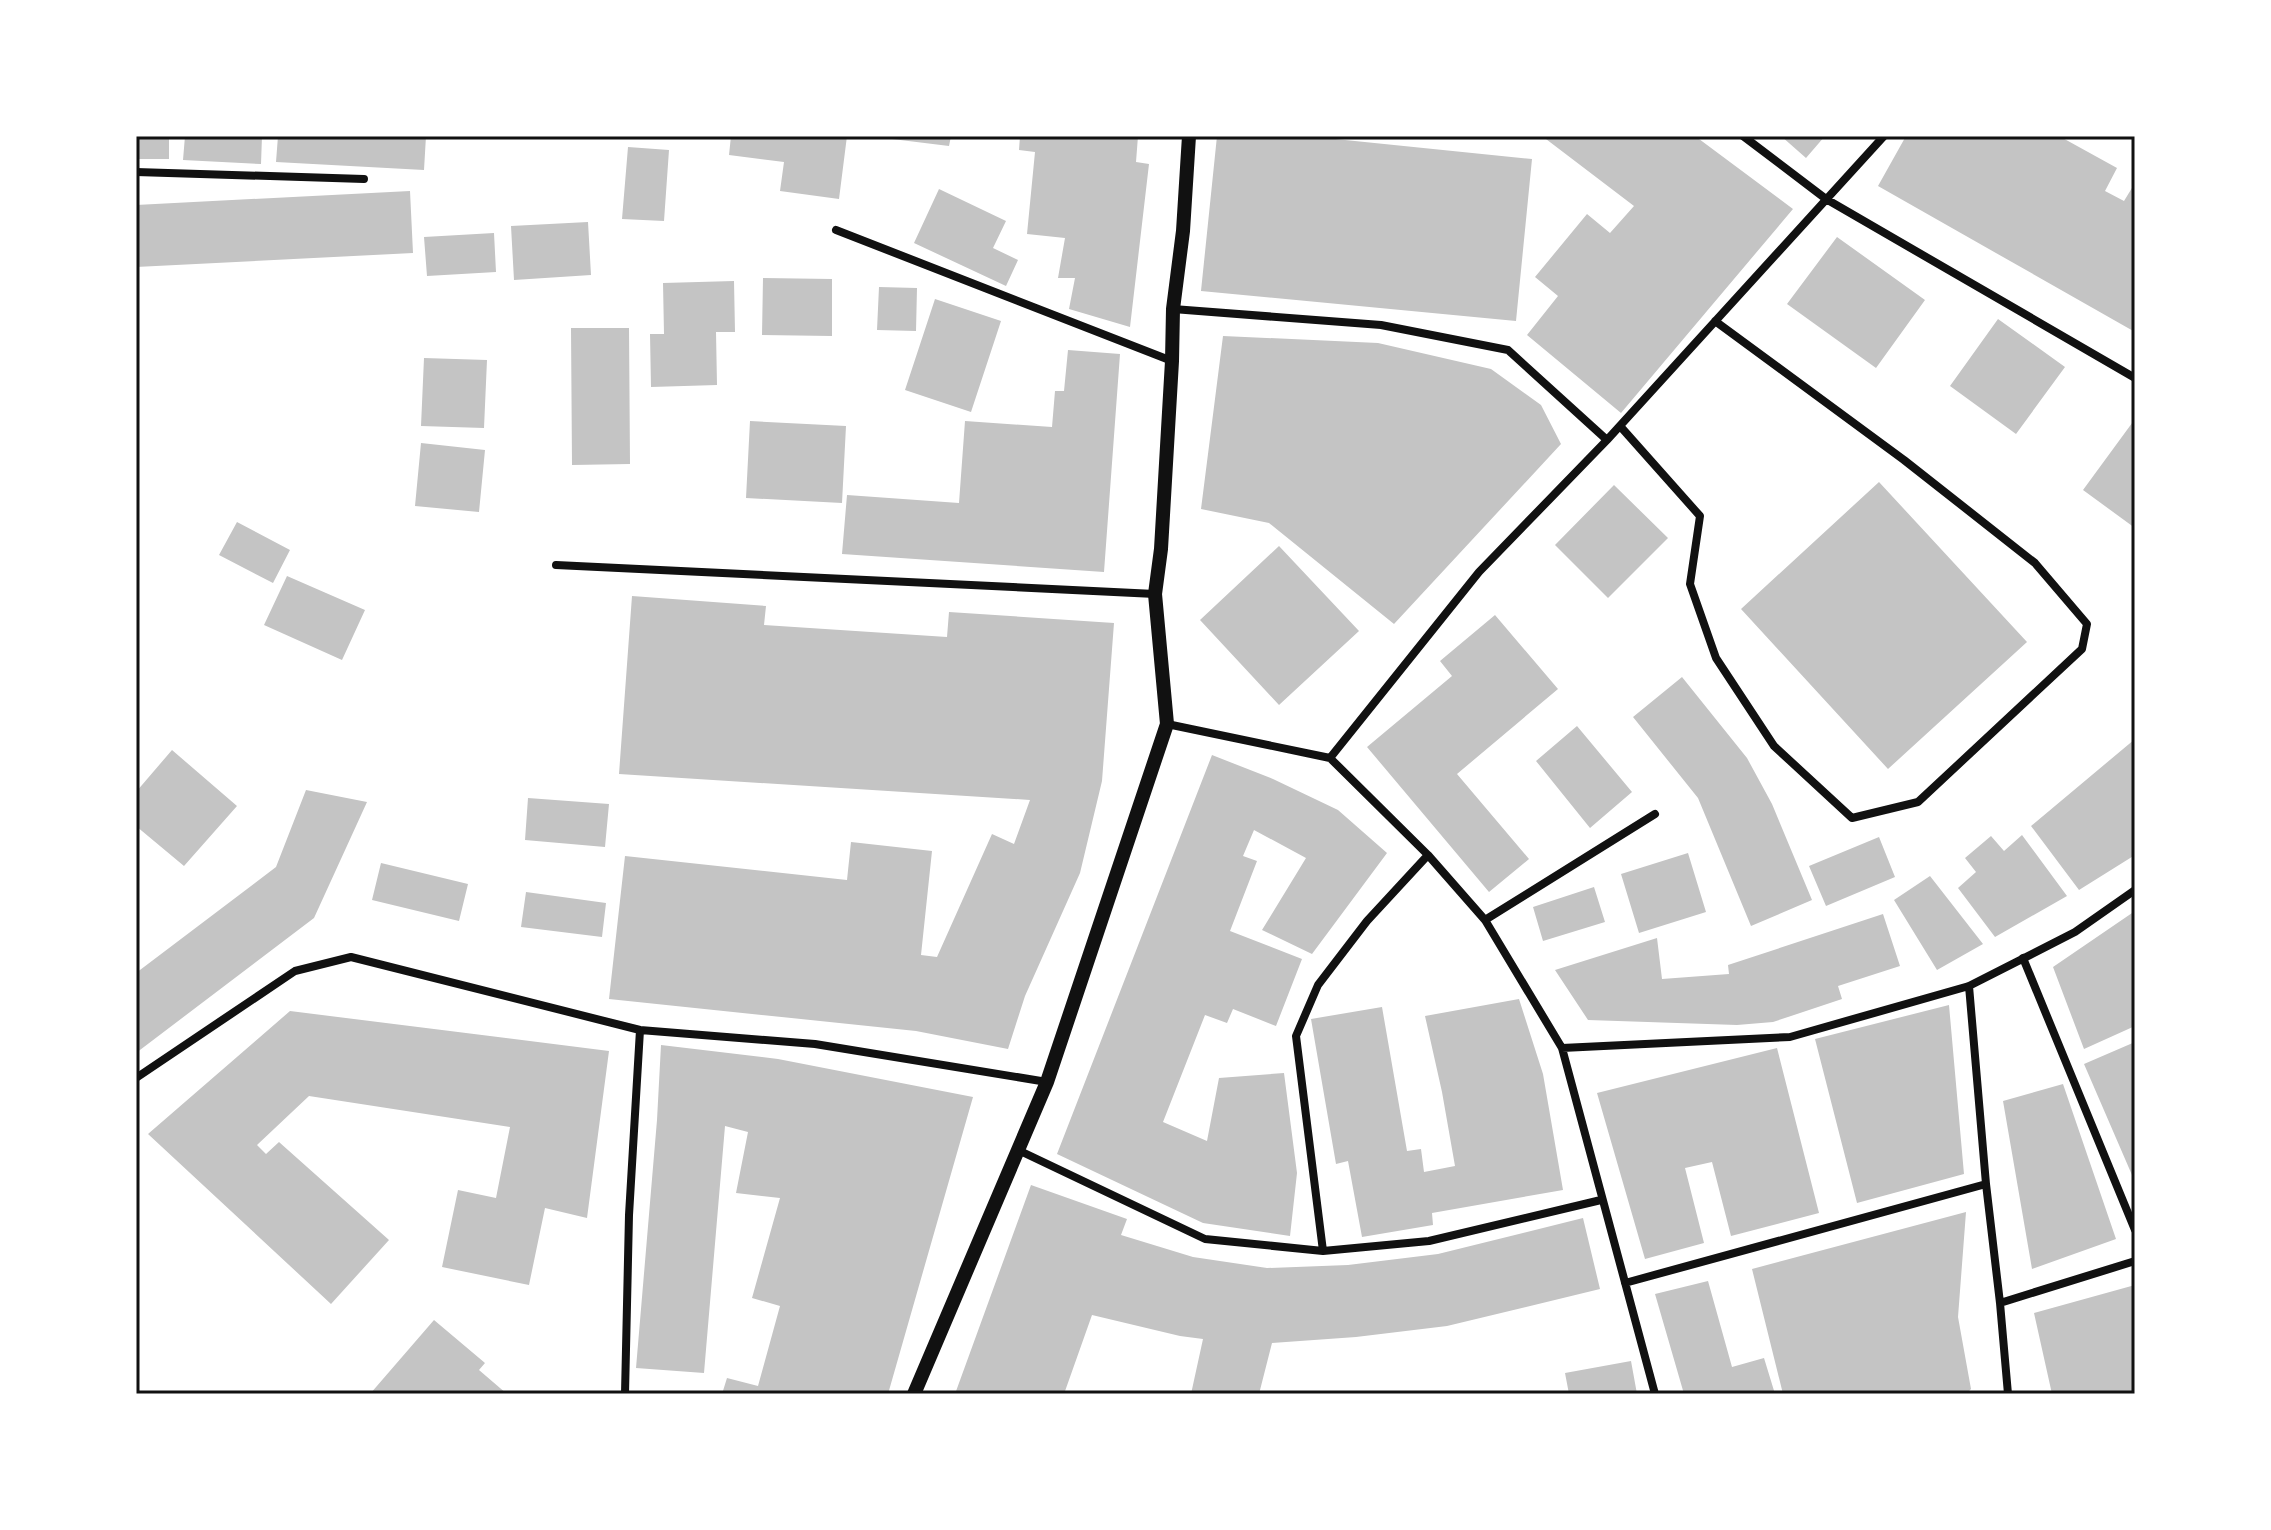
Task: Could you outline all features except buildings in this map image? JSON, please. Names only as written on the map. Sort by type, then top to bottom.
[{"type":"street","points":[[914,1394],[1047,1082],[1167,724],[1155,594],[1161,549],[1173,309],[1183,231],[1189,136]]},
{"type":"street","points":[[1743,136],[1826,199],[2135,378]]},
{"type":"street","points":[[1330,758],[1479,572],[1607,440],[1884,136]]},
{"type":"street","points":[[136,172],[364,179]]},
{"type":"street","points":[[836,230],[1172,361]]},
{"type":"street","points":[[1173,309],[1381,325],[1508,350],[1607,440]]},
{"type":"street","points":[[1620,426],[1700,516],[1690,584],[1716,658],[1774,746],[1852,818],[1918,802],[2082,649],[2087,624],[2035,563],[1904,460],[1715,321]]},
{"type":"street","points":[[556,565],[1155,594]]},
{"type":"street","points":[[1167,724],[1330,758],[1428,855],[1485,920],[1562,1048],[1655,1394]]},
{"type":"street","points":[[1485,920],[1655,814]]},
{"type":"street","points":[[1323,1251],[1296,1036],[1318,985],[1367,921],[1428,855]]},
{"type":"street","points":[[1562,1048],[1790,1037],[1969,986],[2075,932],[2135,890]]},
{"type":"street","points":[[136,1078],[295,971],[351,957],[640,1030],[815,1044],[1047,1082]]},
{"type":"street","points":[[2023,958],[2135,1230]]},
{"type":"street","points":[[1969,986],[2008,1394]]},
{"type":"street","points":[[625,1394],[629,1215],[640,1030]]},
{"type":"street","points":[[1018,1150],[1205,1239],[1323,1251],[1429,1241],[1601,1200]]},
{"type":"street","points":[[1625,1283],[1986,1184]]},
{"type":"street","points":[[2000,1303],[2135,1261]]}]
